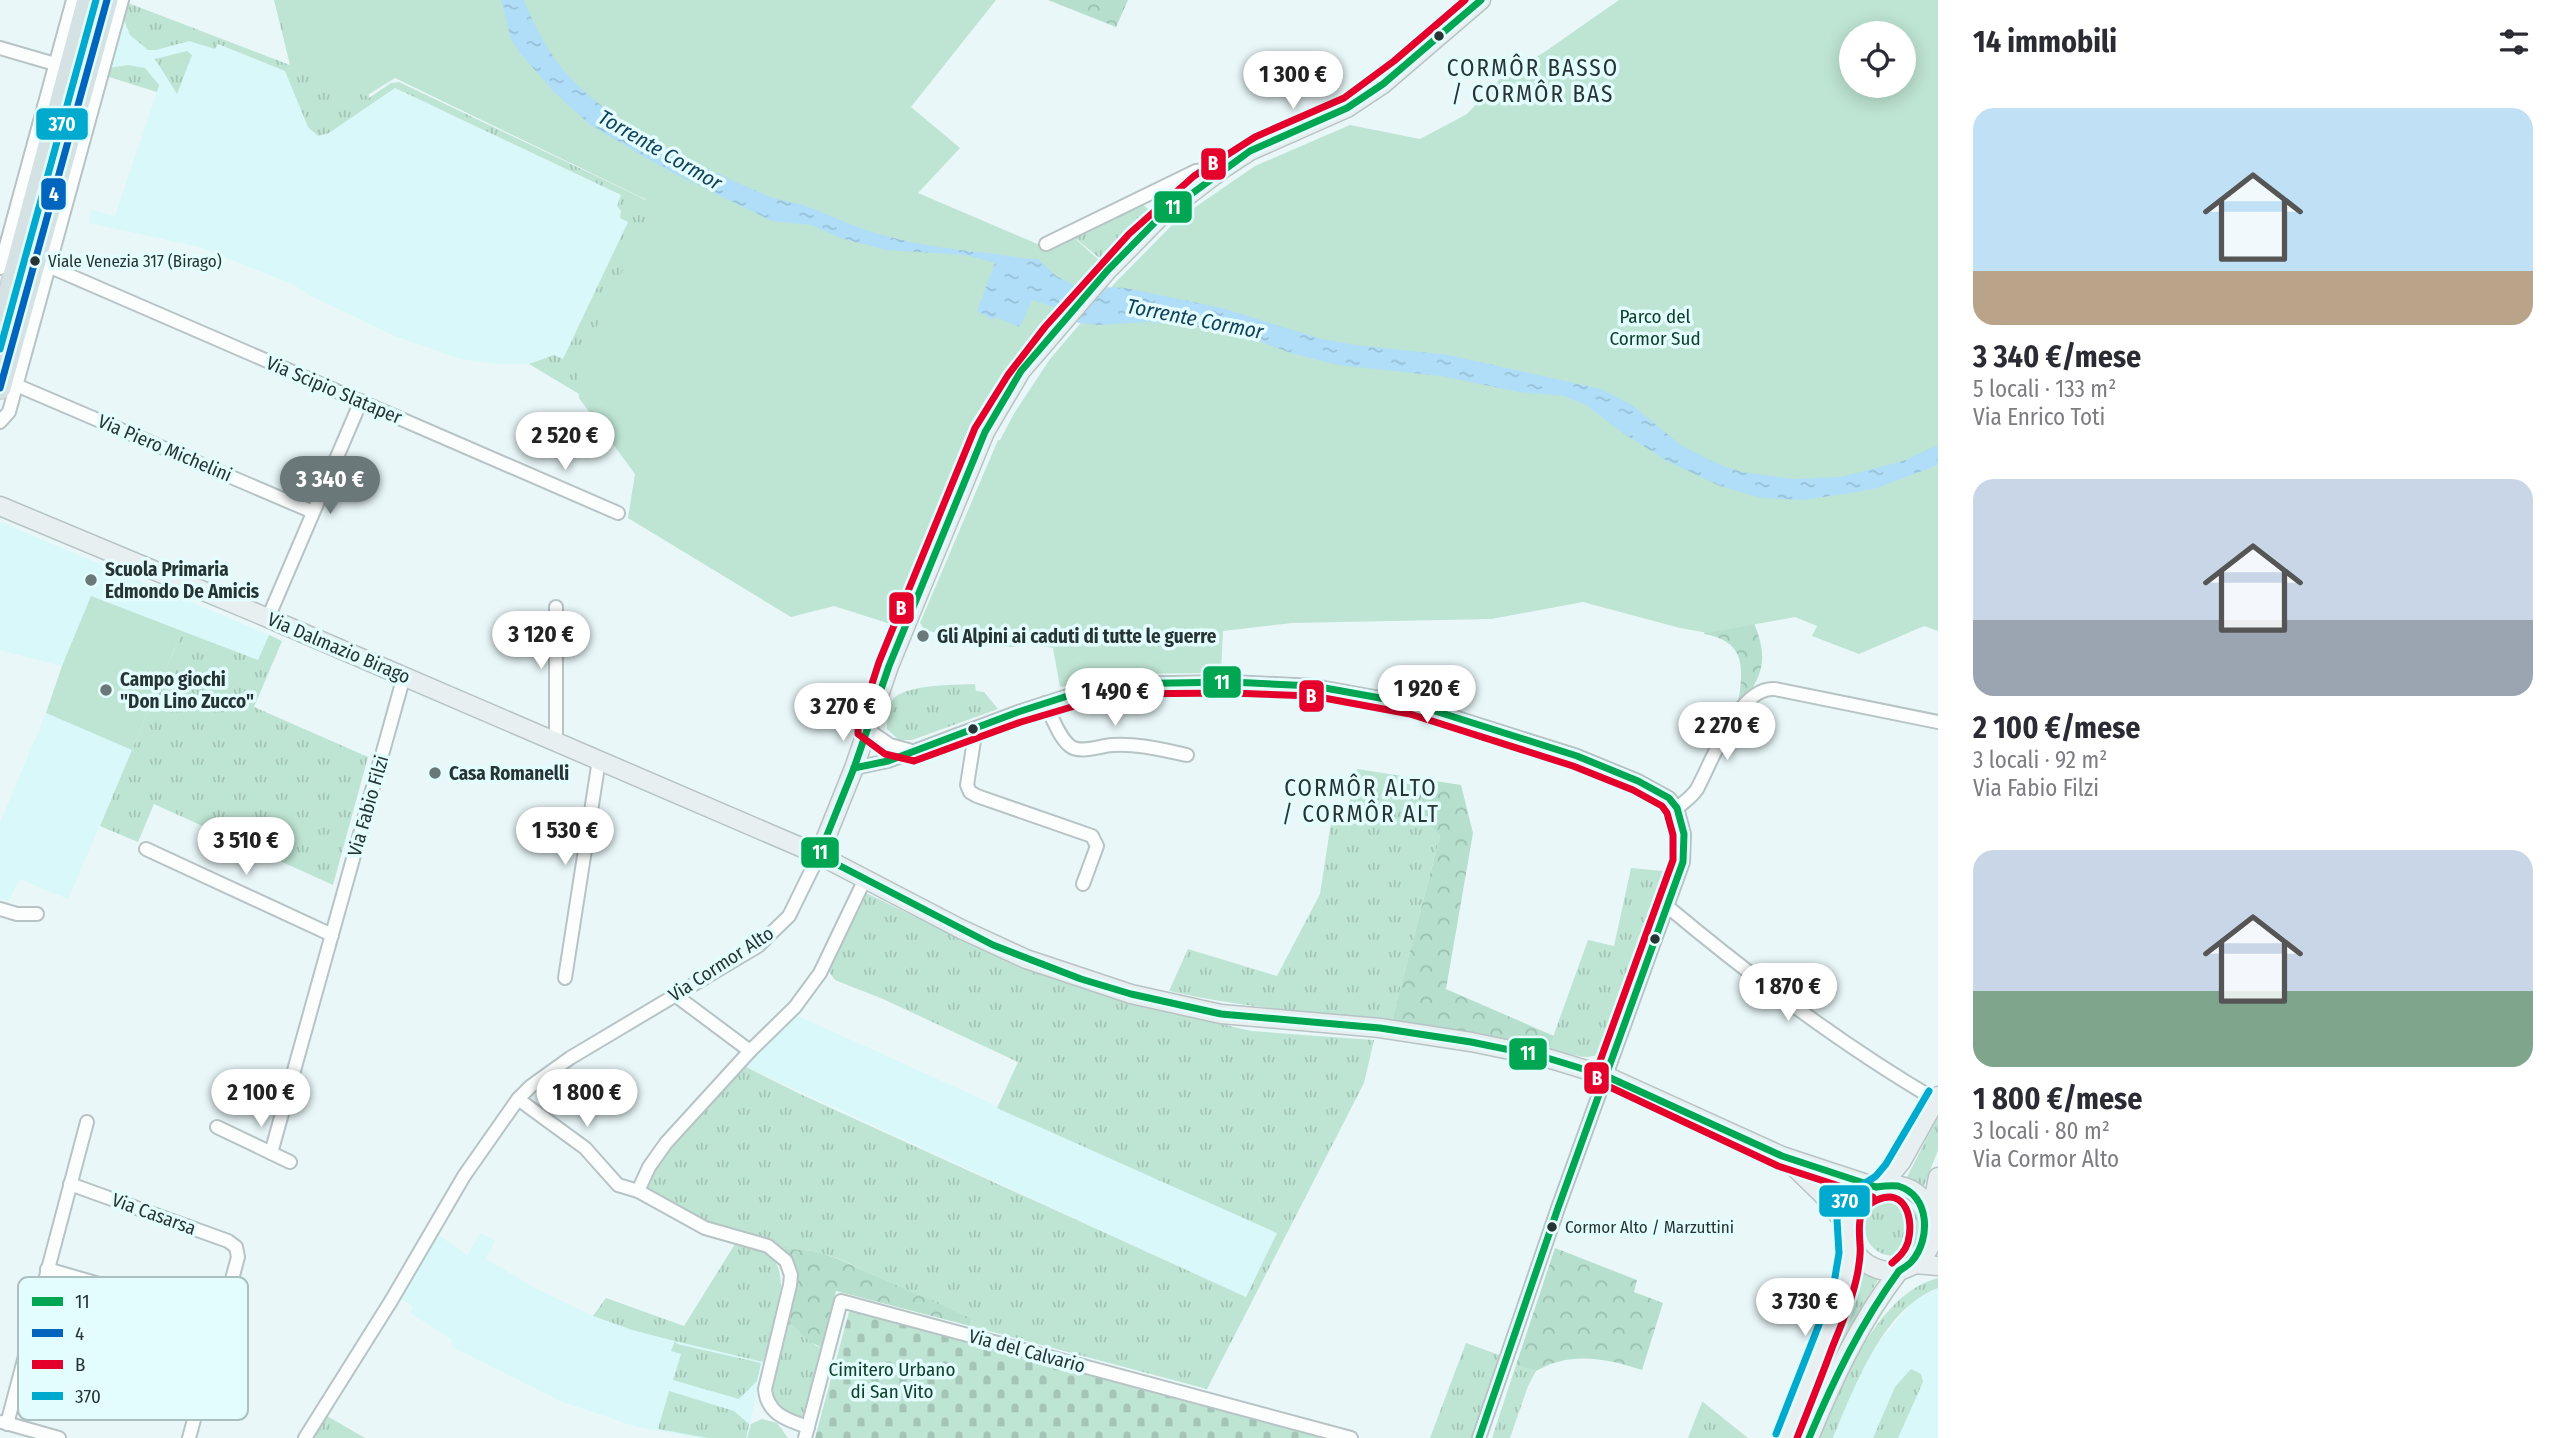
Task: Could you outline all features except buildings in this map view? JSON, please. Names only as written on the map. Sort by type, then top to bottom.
[{"type":"main road","points":[[0,328],[88,0]]},
{"type":"main road","points":[[8,387],[107,0]]},
{"type":"street","points":[[0,268],[73,0]]},
{"type":"street","points":[[0,422],[9,411],[8,387],[48,266],[122,0]]},
{"type":"street","name":"Via Cormor Alto","points":[[305,1438],[391,1301],[464,1176],[518,1099],[570,1058],[758,946],[789,916],[819,855],[854,768],[889,666],[985,432],[1005,395],[1035,353],[1160,217],[1224,167],[1250,151],[1347,108],[1383,84],[1481,0]]},
{"type":"street","points":[[0,48],[55,64]]},
{"type":"street","points":[[1046,244],[1196,171],[1224,167]]},
{"type":"street","name":"Via Scipio Slataper","points":[[48,266],[618,513]]},
{"type":"street","name":"Via Piero Michelini","points":[[8,387],[313,512]]},
{"type":"street","points":[[268,618],[360,401]]},
{"type":"street","name":"Via Dalmazio Birago","points":[[2,506],[819,855],[993,945],[1059,971],[1131,994],[1235,1016],[1380,1028],[1544,1057],[1606,1076],[1782,1156]]},
{"type":"street","points":[[556,607],[556,742]]},
{"type":"street","name":"Via Fabio Filzi","points":[[271,1153],[404,676]]},
{"type":"street","points":[[854,768],[888,761],[976,727],[1096,688],[1129,683],[1285,683],[1413,704],[1577,756],[1638,781],[1669,798],[1681,818],[1684,834],[1683,862],[1558,1208],[1479,1438]]},
{"type":"street","points":[[1677,808],[1696,790],[1714,751],[1747,700],[1761,690],[1774,689],[1938,722]]},
{"type":"street","points":[[1045,703],[1071,747],[1080,750],[1113,745],[1148,747],[1187,755]]},
{"type":"street","points":[[976,727],[967,785],[970,792],[1092,836],[1097,846],[1083,884]]},
{"type":"street","points":[[868,730],[890,745],[913,751]]},
{"type":"street","points":[[565,978],[599,760]]},
{"type":"street","points":[[146,849],[331,935]]},
{"type":"street","points":[[638,1191],[649,1167],[666,1143],[794,1007],[820,973],[865,878]]},
{"type":"street","points":[[1668,907],[1814,1022],[1884,1070],[1937,1098],[1902,1162],[1879,1186],[1858,1199],[1850,1211],[1847,1226],[1850,1244],[1848,1269],[1843,1292],[1786,1438]]},
{"type":"street","points":[[0,909],[17,914],[37,914]]},
{"type":"street","points":[[675,995],[750,1051]]},
{"type":"street","points":[[518,1099],[585,1148],[618,1185],[638,1191],[705,1227],[768,1246],[786,1261],[791,1275],[790,1286],[765,1389],[772,1410],[806,1432]]},
{"type":"street","points":[[45,1277],[87,1122]]},
{"type":"street","points":[[217,1127],[290,1162]]},
{"type":"street","points":[[1782,1156],[1879,1186],[1893,1185],[1910,1189],[1923,1198],[1934,1220]]},
{"type":"street","points":[[1782,1156],[1823,1195],[1847,1226]]},
{"type":"street","points":[[1809,1438],[1847,1353],[1874,1306],[1907,1267],[1928,1250],[1933,1240],[1938,1177]]},
{"type":"street","name":"Via Casarsa","points":[[70,1184],[228,1241],[236,1247],[238,1257],[233,1277]]},
{"type":"street","points":[[1850,1244],[1857,1256],[1869,1266],[1890,1272],[1907,1267],[1938,1266]]},
{"type":"street","points":[[47,1269],[75,1277]]},
{"type":"street","name":"Via del Calvario","points":[[806,1432],[841,1301],[1350,1438]]},
{"type":"street","points":[[18,1373],[3,1423],[59,1438]]},
{"type":"street","points":[[189,1438],[194,1420]]},
{"type":"shaded area","points":[[126,8],[286,71],[308,127],[318,136],[329,133],[395,88],[622,196],[619,209],[629,222],[563,359],[554,355],[529,364],[497,364],[461,359],[395,336],[313,297],[294,285],[199,247],[89,223],[92,210],[115,216],[157,92],[106,76]]},
{"type":"shaded area","points":[[0,522],[269,635],[258,660],[91,597],[62,666],[0,650]]},
{"type":"shaded area","points":[[46,713],[132,750],[68,899],[19,879],[9,901],[0,899],[0,823]]},
{"type":"shaded area","points":[[796,1015],[1277,1233],[1246,1297],[744,1066]]},
{"type":"shaded area","points":[[481,1233],[495,1241],[486,1259],[535,1288],[593,1316],[632,1330],[763,1362],[747,1438],[700,1438],[637,1427],[560,1401],[452,1347],[451,1339],[410,1313],[413,1306],[399,1298],[438,1235],[467,1255]]},
{"type":"shaded area","points":[[1938,1288],[1938,1438],[1833,1438],[1853,1389],[1885,1335],[1915,1300]]},
{"type":"green space","points":[[274,0],[359,0],[369,98],[391,83],[399,82],[640,197],[676,219],[586,398],[529,364],[554,355],[563,359],[628,222],[620,218],[621,211],[617,206],[621,195],[395,88],[329,133],[318,136],[308,127],[285,71],[218,44],[215,49],[189,41],[148,50],[130,35],[123,18],[128,3],[290,65]]},
{"type":"green space","points":[[276,0],[996,0],[911,107],[960,148],[918,193],[1047,248],[1071,235],[1101,262],[1044,324],[1007,379],[955,482],[897,626],[834,606],[791,617],[628,518],[635,474],[579,398],[577,369],[650,211],[645,199],[395,78],[366,96],[292,64]]},
{"type":"green space","points":[[1048,0],[1128,0],[1116,27]]},
{"type":"green space","name":"Parco del Cormor Sud","points":[[1619,0],[1938,0],[1938,631],[1924,626],[1859,654],[1812,636],[1817,626],[1795,617],[1708,633],[1583,602],[1491,619],[1292,623],[1223,631],[1221,673],[1112,674],[1060,687],[1053,648],[1017,641],[1016,647],[946,644],[947,635],[925,630],[920,623],[998,440],[1015,412],[1050,359],[1114,284],[1178,219],[1255,166],[1350,125],[1420,139],[1467,114],[1502,77],[1543,53]]},
{"type":"green space","points":[[187,51],[192,55],[177,94],[155,59]]},
{"type":"green space","points":[[128,65],[145,68],[159,85],[157,92],[106,76],[109,68]]},
{"type":"green space","points":[[1143,205],[1152,212],[1152,216],[1104,262],[1074,237]]},
{"type":"green space","name":"Campo giochi \"Don Lino Zucco\"","points":[[91,596],[182,631],[132,750],[46,713]]},
{"type":"green space","points":[[1714,602],[1754,623],[1759,636],[1761,667],[1754,686],[1739,707],[1741,669],[1737,653],[1725,641],[1704,634]]},
{"type":"green space","points":[[182,631],[258,660],[269,635],[282,641],[254,707],[368,757],[333,885],[154,804],[138,842],[100,826]]},
{"type":"green space","points":[[975,684],[976,691],[984,692],[998,709],[912,740],[899,740],[887,729],[891,703],[902,693],[933,686]]},
{"type":"green space","points":[[1357,769],[1422,779],[1421,817],[1440,836],[1392,1020],[1252,1006],[1169,991],[1188,949],[1277,976],[1320,894],[1334,803],[1349,804]]},
{"type":"green space","points":[[1422,779],[1461,785],[1473,833],[1446,989],[1554,1036],[1549,1048],[1392,1020],[1440,836],[1421,817]]},
{"type":"green space","points":[[1631,868],[1673,872],[1616,1035],[1602,1052],[1595,1056],[1578,1056],[1549,1048],[1588,940],[1614,946]]},
{"type":"green space","points":[[868,894],[1019,967],[1111,998],[1251,1031],[1374,1040],[1364,1083],[1207,1389],[970,1326],[972,1320],[837,1258],[814,1251],[780,1248],[707,1224],[648,1189],[659,1162],[672,1144],[744,1066],[1246,1297],[1277,1233],[997,1108],[1018,1062],[883,999],[835,980],[827,969],[864,895]]},
{"type":"green space","points":[[1938,1116],[1938,1150],[1924,1186],[1906,1179]]},
{"type":"green space","points":[[1888,1200],[1898,1200],[1913,1208],[1919,1217],[1919,1239],[1913,1248],[1898,1256],[1888,1256],[1870,1244],[1865,1233],[1865,1223],[1877,1205]]},
{"type":"green space","points":[[735,1244],[767,1254],[778,1266],[778,1308],[763,1362],[632,1330],[593,1316],[606,1298],[684,1326]]},
{"type":"green space","points":[[780,1248],[814,1251],[836,1258],[972,1319],[970,1326],[836,1291],[821,1347],[816,1345],[787,1318],[795,1280]]},
{"type":"green space","points":[[1555,1248],[1637,1280],[1634,1292],[1663,1303],[1642,1370],[1588,1358],[1562,1361],[1536,1371],[1516,1365]]},
{"type":"green space","points":[[1861,1269],[1879,1278],[1838,1350],[1799,1438],[1792,1438]]},
{"type":"green space","points":[[1938,1278],[1938,1288],[1919,1298],[1901,1313],[1886,1331],[1861,1374],[1833,1438],[1819,1438],[1850,1368],[1880,1322],[1897,1302],[1917,1287]]},
{"type":"green space","name":"Cimitero Urbano di San Vito","points":[[853,1310],[1321,1438],[815,1438],[849,1312]]},
{"type":"green space","points":[[787,1318],[816,1346],[821,1347],[804,1416],[786,1413],[774,1401],[772,1395],[771,1389]]},
{"type":"green space","points":[[675,1341],[677,1344],[761,1363],[757,1381],[739,1399],[673,1380],[681,1354],[671,1351]]},
{"type":"green space","points":[[1466,1343],[1502,1356],[1476,1438],[1430,1438]]},
{"type":"green space","points":[[1516,1365],[1536,1371],[1510,1438],[1492,1438]]},
{"type":"green space","points":[[1911,1369],[1921,1374],[1923,1382],[1898,1438],[1873,1438],[1895,1387]]},
{"type":"green space","points":[[669,1391],[734,1411],[749,1424],[746,1438],[708,1438],[658,1429]]},
{"type":"green space","points":[[1703,1402],[1748,1438],[1688,1438]]},
{"type":"green space","points":[[327,1416],[365,1438],[314,1438]]},
{"type":"green space","points":[[762,1419],[777,1423],[788,1438],[747,1438],[751,1424]]},
{"type":"water","name":"Torrente Cormor","points":[[501,0],[524,0],[535,26],[565,72],[585,92],[627,124],[698,164],[770,197],[806,206],[876,233],[941,247],[1038,259],[1056,276],[1076,286],[1126,288],[1222,308],[1322,339],[1449,355],[1601,389],[1632,405],[1682,446],[1720,465],[1742,472],[1793,479],[1841,477],[1903,461],[1938,445],[1938,465],[1877,488],[1857,492],[1803,500],[1761,498],[1720,486],[1667,461],[1586,405],[1564,396],[1519,392],[1441,376],[1338,365],[1291,353],[1226,329],[1146,322],[1098,325],[1079,323],[1056,313],[1060,309],[1032,300],[1020,327],[995,317],[993,320],[977,311],[995,263],[965,255],[887,250],[840,238],[811,225],[772,221],[665,169],[589,124],[554,92],[519,52],[511,39]]},
{"type":"transit line","name":"370","points":[[0,349],[96,0]]},
{"type":"transit line","name":"4","points":[[0,388],[107,0]]},
{"type":"transit line","name":"B","points":[[1465,0],[1394,61],[1344,98],[1255,137],[1194,176],[1129,234],[1045,327],[1008,375],[975,428],[879,662],[858,734],[885,754],[914,761],[1021,722],[1115,694],[1231,693],[1313,696],[1410,714],[1573,766],[1633,790],[1662,806],[1667,813],[1673,835],[1673,860],[1596,1072],[1597,1081],[1778,1166],[1873,1197]]},
{"type":"transit line","name":"11","points":[[1481,0],[1383,84],[1347,108],[1250,151],[1160,217],[1107,271],[1021,371],[985,432],[889,666],[854,768],[819,855],[993,945],[1081,979],[1131,994],[1221,1014],[1380,1028],[1544,1057],[1606,1076],[1782,1156],[1876,1187]]},
{"type":"transit line","name":"11","points":[[854,768],[888,761],[1018,712],[1114,684],[1231,682],[1314,686],[1413,704],[1577,756],[1638,781],[1669,798],[1677,808],[1684,834],[1683,862],[1558,1208],[1479,1438]]},
{"type":"transit line","name":"370","points":[[1776,1434],[1833,1289],[1839,1253],[1837,1220],[1841,1206],[1850,1193],[1876,1176],[1886,1164],[1929,1091]]},
{"type":"transit line","name":"11","points":[[1876,1187],[1898,1186],[1909,1191],[1922,1208],[1924,1230],[1918,1252],[1912,1261],[1899,1271]]},
{"type":"transit line","name":"B","points":[[1797,1438],[1853,1291],[1860,1258],[1860,1218],[1870,1204],[1887,1197],[1901,1202],[1906,1208],[1910,1224],[1907,1246],[1892,1263]]},
{"type":"transit line","name":"11","points":[[1809,1438],[1849,1352],[1899,1271]]},
{"type":"place","name":"Viale Venezia 317 (Birago)","points":[[35,261]]},
{"type":"place","name":"Scuola Primaria Edmondo De Amicis","points":[[91,580]]},
{"type":"place","name":"Gli Alpini ai caduti di tutte le guerre","points":[[923,636]]},
{"type":"place","name":"Campo giochi \"Don Lino Zucco\"","points":[[106,690]]},
{"type":"place","name":"Casa Romanelli","points":[[435,773]]},
{"type":"place","name":"Cormor Alto / Marzuttini","points":[[1552,1227]]},
{"type":"district","name":"CORMÔR BASSO / CORMÔR BAS","points":[[1533,81]]},
{"type":"district","name":"CORMÔR ALTO / CORMÔR ALT","points":[[1361,801]]}]
